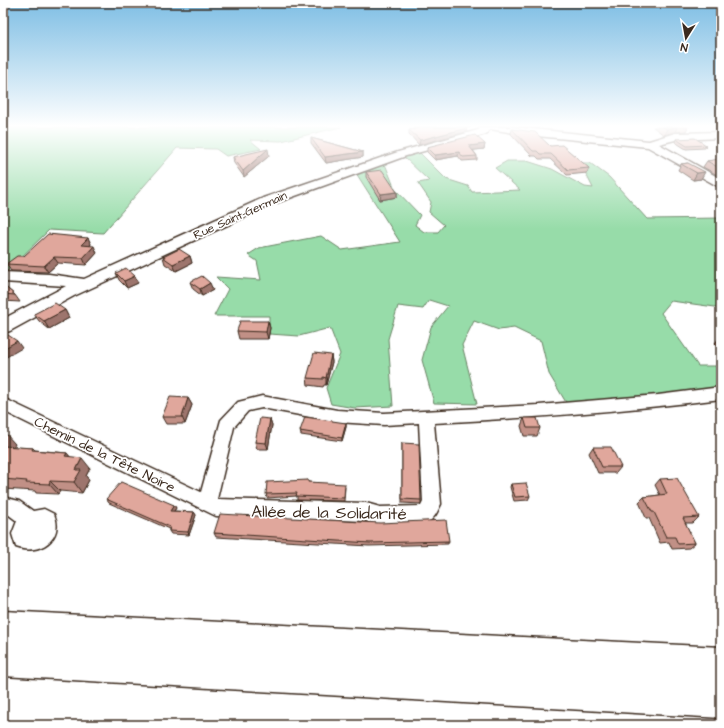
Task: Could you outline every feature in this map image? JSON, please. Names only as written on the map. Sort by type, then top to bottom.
[{"type":"highway","points":[[3,628],[721,665]]},
{"type":"highway","points":[[3,658],[721,699]]},
{"type":"street","name":"Rue Saint-Germain","points":[[3,327],[68,292],[268,201],[382,161]]},
{"type":"street","points":[[681,161],[721,184]]},
{"type":"street","points":[[3,277],[49,278],[87,284]]},
{"type":"street","points":[[26,278],[43,285],[68,292]]},
{"type":"street","points":[[27,313],[41,296],[43,285]]},
{"type":"street","points":[[206,504],[227,424],[243,406],[262,402],[337,416],[384,418],[547,410],[658,402],[721,393]]},
{"type":"street","name":"Chemin de la Tête Noire","points":[[3,404],[206,504]]},
{"type":"street","name":"Allée de la Solidarité","points":[[206,504],[216,508],[244,510],[263,508],[366,512],[380,516],[426,514],[432,504],[426,416]]},
{"type":"street","points":[[3,505],[13,508],[32,520]]},
{"type":"green space","points":[[3,161],[166,161],[103,233],[49,230],[3,275]]},
{"type":"green space","points":[[408,161],[428,161],[446,179],[468,186],[472,192],[520,190],[495,168],[507,161],[527,161],[552,169],[585,187],[593,188],[585,172],[573,163],[590,163],[609,177],[647,219],[721,218],[721,314],[715,307],[671,301],[661,313],[698,366],[721,366],[721,388],[617,402],[567,404],[549,374],[541,341],[514,328],[499,330],[474,321],[462,345],[477,404],[434,403],[422,360],[431,327],[448,306],[429,300],[423,309],[398,306],[388,339],[393,406],[355,408],[331,404],[326,388],[340,354],[330,328],[299,336],[269,334],[269,316],[214,316],[228,289],[216,277],[261,280],[257,261],[248,255],[259,248],[321,236],[342,250],[400,242],[356,173],[385,164],[395,189],[420,215],[415,225],[424,232],[438,232],[444,225],[429,212],[431,202],[418,183],[429,181]]},
{"type":"building","points":[[236,161],[254,161],[243,171]]},
{"type":"building","points":[[558,161],[581,161],[589,168],[568,170]]},
{"type":"building","points":[[707,161],[721,161],[721,169]]},
{"type":"building","points":[[688,163],[705,172],[697,173],[681,164]]},
{"type":"building","points":[[382,170],[397,192],[381,194],[366,172]]},
{"type":"building","points":[[48,234],[88,238],[81,245],[94,246],[83,258],[54,257],[44,266],[6,264],[17,256],[24,256]]},
{"type":"building","points":[[179,249],[190,256],[173,264],[163,257]]},
{"type":"building","points":[[126,268],[135,276],[124,281],[116,273]]},
{"type":"building","points":[[202,276],[210,283],[200,289],[190,282]]},
{"type":"building","points":[[3,285],[15,295],[3,294]]},
{"type":"building","points":[[55,303],[65,310],[44,321],[34,314]]},
{"type":"building","points":[[240,321],[268,321],[266,332],[237,331]]},
{"type":"building","points":[[5,333],[17,341],[3,349],[3,334]]},
{"type":"building","points":[[314,353],[331,355],[326,378],[307,378]]},
{"type":"building","points":[[170,397],[188,398],[182,417],[162,417]]},
{"type":"building","points":[[305,417],[346,423],[342,438],[300,431]]},
{"type":"building","points":[[260,418],[270,419],[266,443],[255,442]]},
{"type":"building","points":[[524,418],[537,418],[540,428],[527,428]]},
{"type":"building","points":[[402,443],[419,444],[421,500],[402,499]]},
{"type":"building","points":[[3,446],[33,448],[32,450],[67,453],[65,456],[82,458],[76,470],[81,470],[74,482],[50,481],[49,484],[26,483],[27,481],[3,479]]},
{"type":"building","points":[[593,447],[611,447],[621,467],[602,467]]},
{"type":"building","points":[[677,478],[699,517],[683,518],[695,543],[678,544],[675,537],[666,537],[654,512],[652,512],[644,497],[667,494],[660,479]]},
{"type":"building","points":[[308,480],[308,482],[345,484],[344,498],[296,496],[297,493],[266,494],[267,482]]},
{"type":"building","points":[[121,482],[174,505],[170,511],[194,512],[188,532],[169,531],[170,527],[106,499]]},
{"type":"building","points":[[526,483],[530,496],[515,497],[511,484]]},
{"type":"building","points":[[220,514],[380,523],[446,520],[449,541],[370,543],[214,533]]}]
